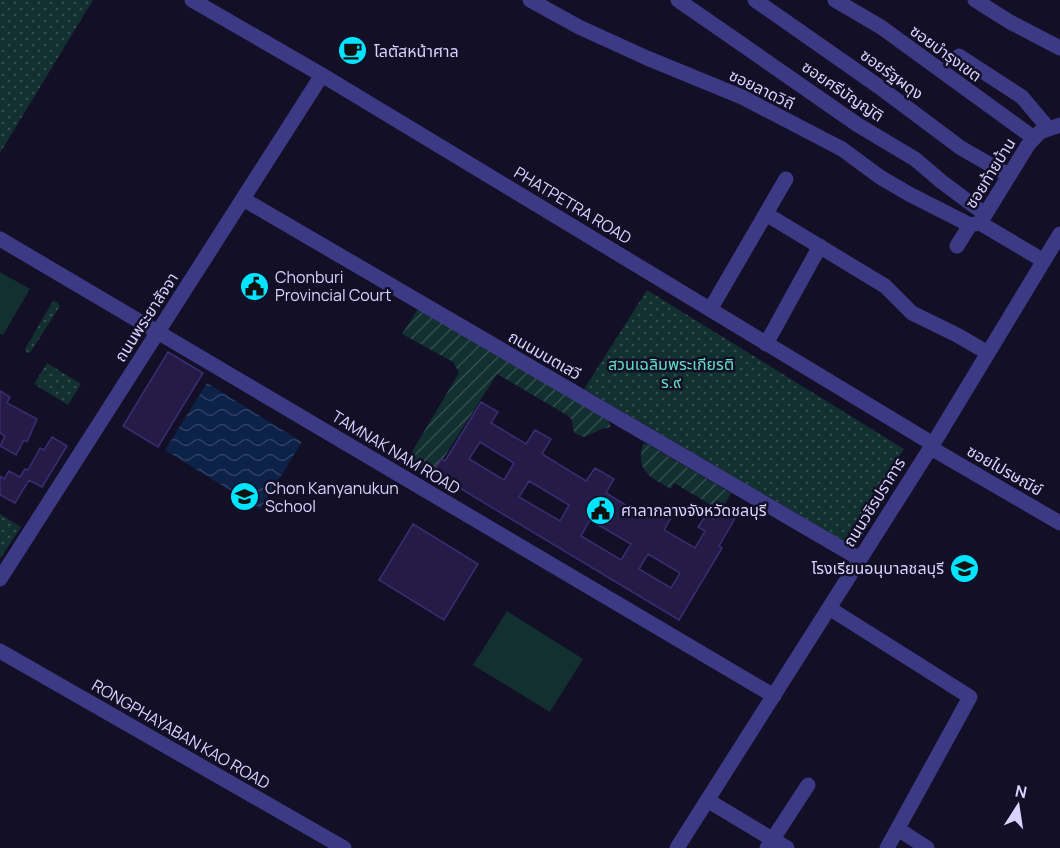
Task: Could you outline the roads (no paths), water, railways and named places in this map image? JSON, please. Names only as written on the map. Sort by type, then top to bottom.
[{"type":"street","name":"PHATPETRA ROAD","points":[[192,0],[322,75],[711,308],[932,446]]},
{"type":"street","name":"ซอยลาดวิถี","points":[[530,0],[579,27],[742,97],[842,149],[880,177],[909,194],[979,220],[1052,255]]},
{"type":"street","name":"ซอยศรีบัญญัติ","points":[[678,0],[858,125],[915,159],[942,182],[979,220]]},
{"type":"street","name":"ซอยรัฐผดุง","points":[[755,0],[878,86],[961,148],[1008,175]]},
{"type":"street","name":"ซอยบำรุงเขต","points":[[835,0],[880,27],[1034,138]]},
{"type":"street","points":[[975,0],[1010,22],[1060,48]]},
{"type":"street","points":[[959,56],[1022,97],[1054,127]]},
{"type":"street","name":"ถนนพระยาสัจจา","points":[[0,579],[322,75]]},
{"type":"street","name":"ซอยท้ายบ้าน","points":[[957,246],[979,220],[1034,138],[1040,132],[1054,127]]},
{"type":"street","points":[[711,308],[786,179]]},
{"type":"street","name":"ถนนมนตเสวี","points":[[243,199],[860,559]]},
{"type":"street","points":[[766,214],[885,286],[912,313],[988,353]]},
{"type":"street","name":"ถนนวชิรปราการ","points":[[677,848],[1052,255],[1060,234]]},
{"type":"street","name":"TAMNAK NAM ROAD","points":[[0,238],[774,696]]},
{"type":"street","points":[[766,344],[820,246]]},
{"type":"street","name":"ซอยไปรษณีย์","points":[[932,446],[1060,523]]},
{"type":"street","points":[[829,608],[970,697],[887,848]]},
{"type":"street","name":"RONGPHAYABAN KAO ROAD","points":[[0,651],[344,848]]},
{"type":"street","points":[[770,844],[808,785]]},
{"type":"street","points":[[707,800],[770,844],[787,848]]},
{"type":"street","points":[[898,829],[927,848]]},
{"type":"water","points":[[207,383],[302,442],[260,509],[165,450]]},
{"type":"place","name":"โลตัสหน้าศาล","points":[[353,51]]},
{"type":"place","name":"Chonburi Provincial Court","points":[[254,286]]},
{"type":"place","name":"Chon Kanyanukun School","points":[[244,497]]},
{"type":"place","name":"ศาลากลางจังหวัดชลบุรี","points":[[600,510]]},
{"type":"place","name":"โรงเรียนอนุบาลชลบุรี","points":[[965,568]]},
{"type":"park label","name":"สวนเฉลิมพระเกียรติ ร.๙","points":[[671,373]]}]
